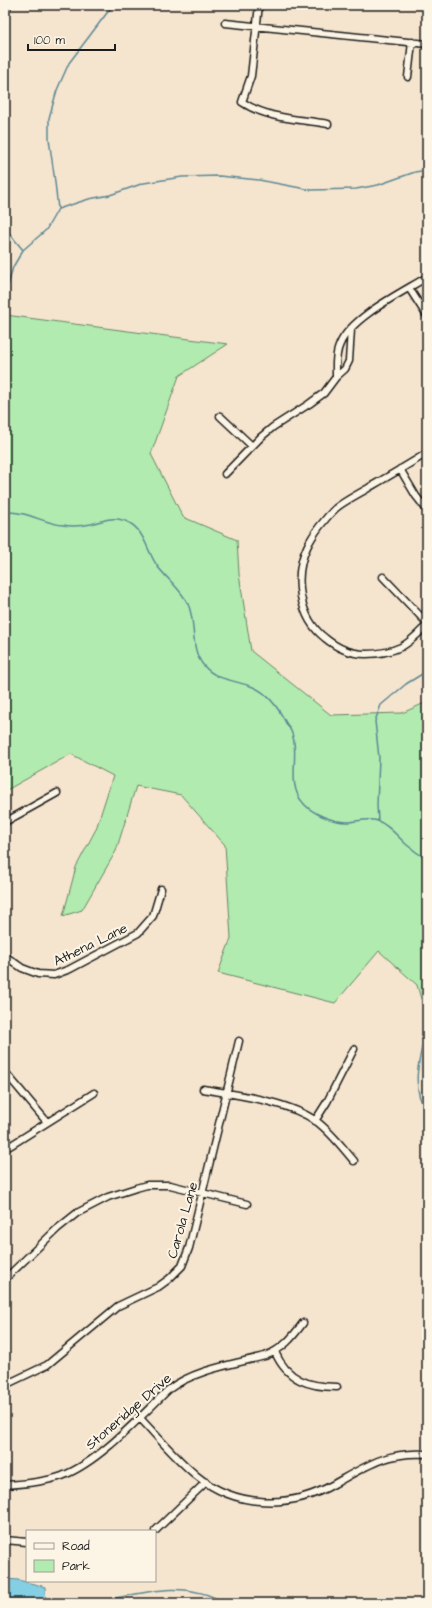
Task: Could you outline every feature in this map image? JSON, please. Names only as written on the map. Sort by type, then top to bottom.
[{"type":"street","points":[[5,14],[8,5]]},
{"type":"street","points":[[259,5],[251,76],[242,102],[257,110],[272,115],[328,124]]},
{"type":"street","points":[[225,23],[427,44]]},
{"type":"street","points":[[408,77],[412,42]]},
{"type":"street","points":[[336,377],[339,344],[351,329],[361,319],[427,277]]},
{"type":"street","points":[[409,288],[427,316]]},
{"type":"street","points":[[225,474],[273,427],[324,393],[336,377],[345,369],[349,361],[351,329]]},
{"type":"street","points":[[220,416],[252,446]]},
{"type":"street","points":[[383,577],[427,624],[403,646],[378,654],[358,654],[345,651],[333,645],[318,633],[310,623],[305,612],[300,592],[300,579],[303,560],[307,548],[328,517],[337,508],[352,498],[427,453]]},
{"type":"street","points":[[400,469],[416,496],[427,510]]},
{"type":"street","points":[[5,822],[56,793]]},
{"type":"street","name":"Athena Lane","points":[[5,956],[22,968],[38,974],[54,975],[70,969],[138,933],[150,921],[156,912],[161,889]]},
{"type":"street","name":"Carola Lane","points":[[5,1385],[47,1365],[118,1306],[158,1287],[174,1275],[184,1262],[203,1192],[239,1041]]},
{"type":"street","points":[[315,1121],[354,1049]]},
{"type":"street","points":[[5,1072],[47,1122]]},
{"type":"street","points":[[204,1090],[281,1105],[301,1113],[315,1121],[333,1136],[354,1161]]},
{"type":"street","points":[[5,1149],[94,1093]]},
{"type":"street","points":[[5,1279],[67,1221],[87,1207],[103,1199],[136,1188],[153,1185],[170,1185],[248,1204]]},
{"type":"street","name":"Stoneridge Drive","points":[[5,1485],[47,1480],[74,1470],[103,1450],[168,1390],[184,1379],[275,1352],[289,1341],[302,1323]]},
{"type":"street","points":[[275,1352],[284,1367],[302,1382],[318,1386],[337,1388]]},
{"type":"street","points":[[139,1417],[182,1463],[206,1482],[220,1490],[242,1498],[265,1502],[284,1501],[317,1493],[372,1462],[385,1457],[406,1453],[427,1454]]},
{"type":"street","points":[[156,1530],[206,1482]]},
{"type":"street","points":[[5,1540],[26,1542]]},
{"type":"green space","points":[[5,315],[228,344],[179,376],[151,454],[183,517],[237,540],[239,574],[251,651],[331,715],[402,713],[427,702],[427,1020],[417,985],[379,951],[335,1003],[218,973],[231,938],[225,845],[181,795],[136,786],[116,851],[82,910],[63,916],[76,867],[96,829],[113,776],[71,754],[5,791]]},
{"type":"water","points":[[5,1579],[18,1580],[45,1587],[46,1603],[5,1603]]},
{"type":"waterway","points":[[5,319],[7,289],[13,267],[23,250],[46,230],[58,209],[49,139],[49,118],[57,90],[69,63],[113,5]]},
{"type":"waterway","points":[[58,209],[89,199],[110,195],[144,183],[182,177],[219,176],[259,180],[311,190],[356,189],[378,185],[415,172],[427,170]]},
{"type":"waterway","points":[[5,228],[23,250]]},
{"type":"waterway","points":[[5,512],[21,513],[66,526],[91,524],[108,519],[118,519],[134,526],[139,531],[158,567],[178,589],[188,604],[191,612],[196,652],[204,666],[215,675],[253,687],[264,693],[280,712],[293,735],[295,754],[294,780],[299,797],[304,804],[318,814],[336,821],[347,822],[370,819],[378,821],[386,825],[407,845],[427,859]]},
{"type":"waterway","points":[[378,821],[377,805],[379,758],[375,721],[381,705],[406,684],[427,671]]},
{"type":"waterway","points":[[427,1028],[419,1060],[417,1082],[418,1092],[427,1112]]},
{"type":"waterway","points":[[92,1603],[159,1590],[176,1589],[209,1595],[225,1603]]}]
